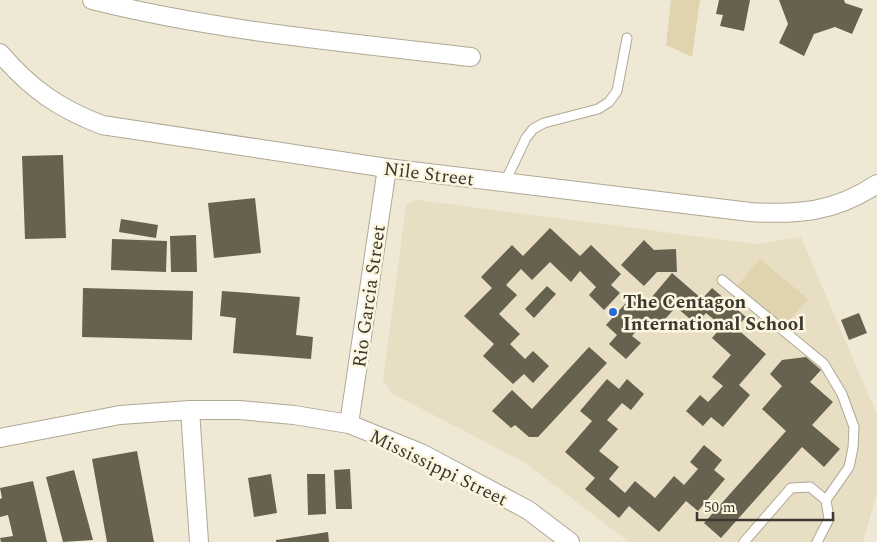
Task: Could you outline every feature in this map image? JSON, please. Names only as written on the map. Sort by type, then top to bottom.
[{"type":"street","points":[[92,0],[141,12],[256,31],[471,58]]},
{"type":"street","name":"Nile Street","points":[[0,53],[21,77],[48,100],[74,114],[102,125],[387,168],[750,212],[790,214],[829,208],[877,184]]},
{"type":"street","name":"Rio Garcia Street","points":[[349,424],[387,168]]},
{"type":"street","points":[[190,410],[199,542]]},
{"type":"street","name":"Mississippi Street","points":[[0,438],[120,415],[190,410],[239,410],[294,415],[349,424],[421,453],[528,510],[570,542]]},
{"type":"lane","points":[[505,182],[526,138],[533,129],[544,123],[598,109],[609,102],[617,91],[627,38]]},
{"type":"lane","points":[[722,280],[824,364],[842,394],[854,427],[854,448],[849,467],[826,500]]},
{"type":"lane","points":[[744,542],[791,488],[810,487],[826,500],[829,519],[817,542]]},
{"type":"shaded area","points":[[671,0],[700,0],[692,57],[666,45]]},
{"type":"shaded area","name":"The Centagon International School","points":[[417,200],[756,244],[801,237],[877,415],[877,492],[863,542],[629,542],[524,462],[393,394],[383,381],[406,205]]},
{"type":"shaded area","points":[[760,259],[808,299],[783,328],[735,288]]},
{"type":"building","points":[[719,0],[750,0],[744,31],[720,26],[723,15],[716,14]]},
{"type":"building","points":[[779,0],[844,0],[845,3],[863,9],[852,34],[835,27],[814,34],[804,56],[779,43],[788,24]]},
{"type":"building","points":[[63,155],[66,238],[25,239],[22,156]]},
{"type":"building","points":[[255,198],[261,253],[214,258],[208,203]]},
{"type":"building","points":[[121,219],[158,225],[156,238],[119,232]]},
{"type":"building","points":[[550,228],[580,256],[591,245],[621,274],[611,285],[620,293],[604,310],[589,295],[596,287],[580,271],[571,282],[550,262],[532,280],[521,269],[506,285],[517,295],[499,314],[520,334],[510,344],[525,359],[533,351],[549,366],[533,383],[524,374],[513,384],[483,356],[494,344],[464,316],[492,288],[481,277],[512,245],[523,256]]},
{"type":"building","points":[[196,235],[197,272],[171,272],[170,236]]},
{"type":"building","points":[[112,239],[167,241],[166,272],[111,270]]},
{"type":"building","points":[[644,240],[654,250],[676,249],[677,272],[657,272],[644,286],[621,265]]},
{"type":"building","points":[[672,273],[702,299],[712,288],[746,317],[736,328],[766,354],[739,385],[750,395],[723,427],[711,417],[703,426],[686,411],[700,395],[708,402],[723,386],[712,377],[731,355],[712,338],[722,326],[706,313],[696,324],[676,307],[657,328],[647,319],[632,336],[641,343],[626,359],[609,344],[617,335],[606,325],[634,294],[646,304]]},
{"type":"building","points":[[547,286],[556,294],[534,318],[525,309]]},
{"type":"building","points":[[83,288],[193,291],[192,340],[82,337]]},
{"type":"building","points":[[222,291],[300,297],[296,335],[313,337],[311,359],[233,353],[236,318],[220,316]]},
{"type":"building","points":[[859,313],[867,333],[849,340],[841,320]]},
{"type":"building","points":[[589,347],[607,363],[538,437],[529,437],[515,425],[511,428],[492,411],[512,390],[532,409]]},
{"type":"building","points":[[806,357],[821,370],[810,382],[833,402],[812,425],[840,449],[824,467],[802,447],[721,538],[704,523],[786,431],[762,409],[782,386],[770,374],[782,360]]},
{"type":"building","points":[[607,379],[619,389],[627,379],[644,394],[631,410],[622,403],[607,420],[618,429],[599,451],[619,467],[609,479],[625,493],[635,481],[655,498],[674,476],[684,485],[698,469],[690,462],[704,445],[722,460],[714,470],[725,479],[698,511],[686,501],[659,532],[629,506],[619,518],[585,489],[595,478],[565,452],[592,421],[580,411]]},
{"type":"building","points":[[137,451],[154,542],[107,542],[92,459]]},
{"type":"building","points":[[350,469],[352,509],[336,509],[334,470]]},
{"type":"building","points":[[74,470],[93,540],[63,542],[46,477]]},
{"type":"building","points":[[271,474],[277,513],[254,517],[248,478]]},
{"type":"building","points":[[307,474],[325,474],[326,514],[308,515]]},
{"type":"building","points":[[33,481],[47,542],[1,542],[0,538],[13,536],[8,515],[0,517],[0,499],[2,498],[0,488]]},
{"type":"building","points":[[328,532],[329,542],[276,542],[276,540]]},
{"type":"place","name":"The Centagon International School","points":[[613,312]]}]
